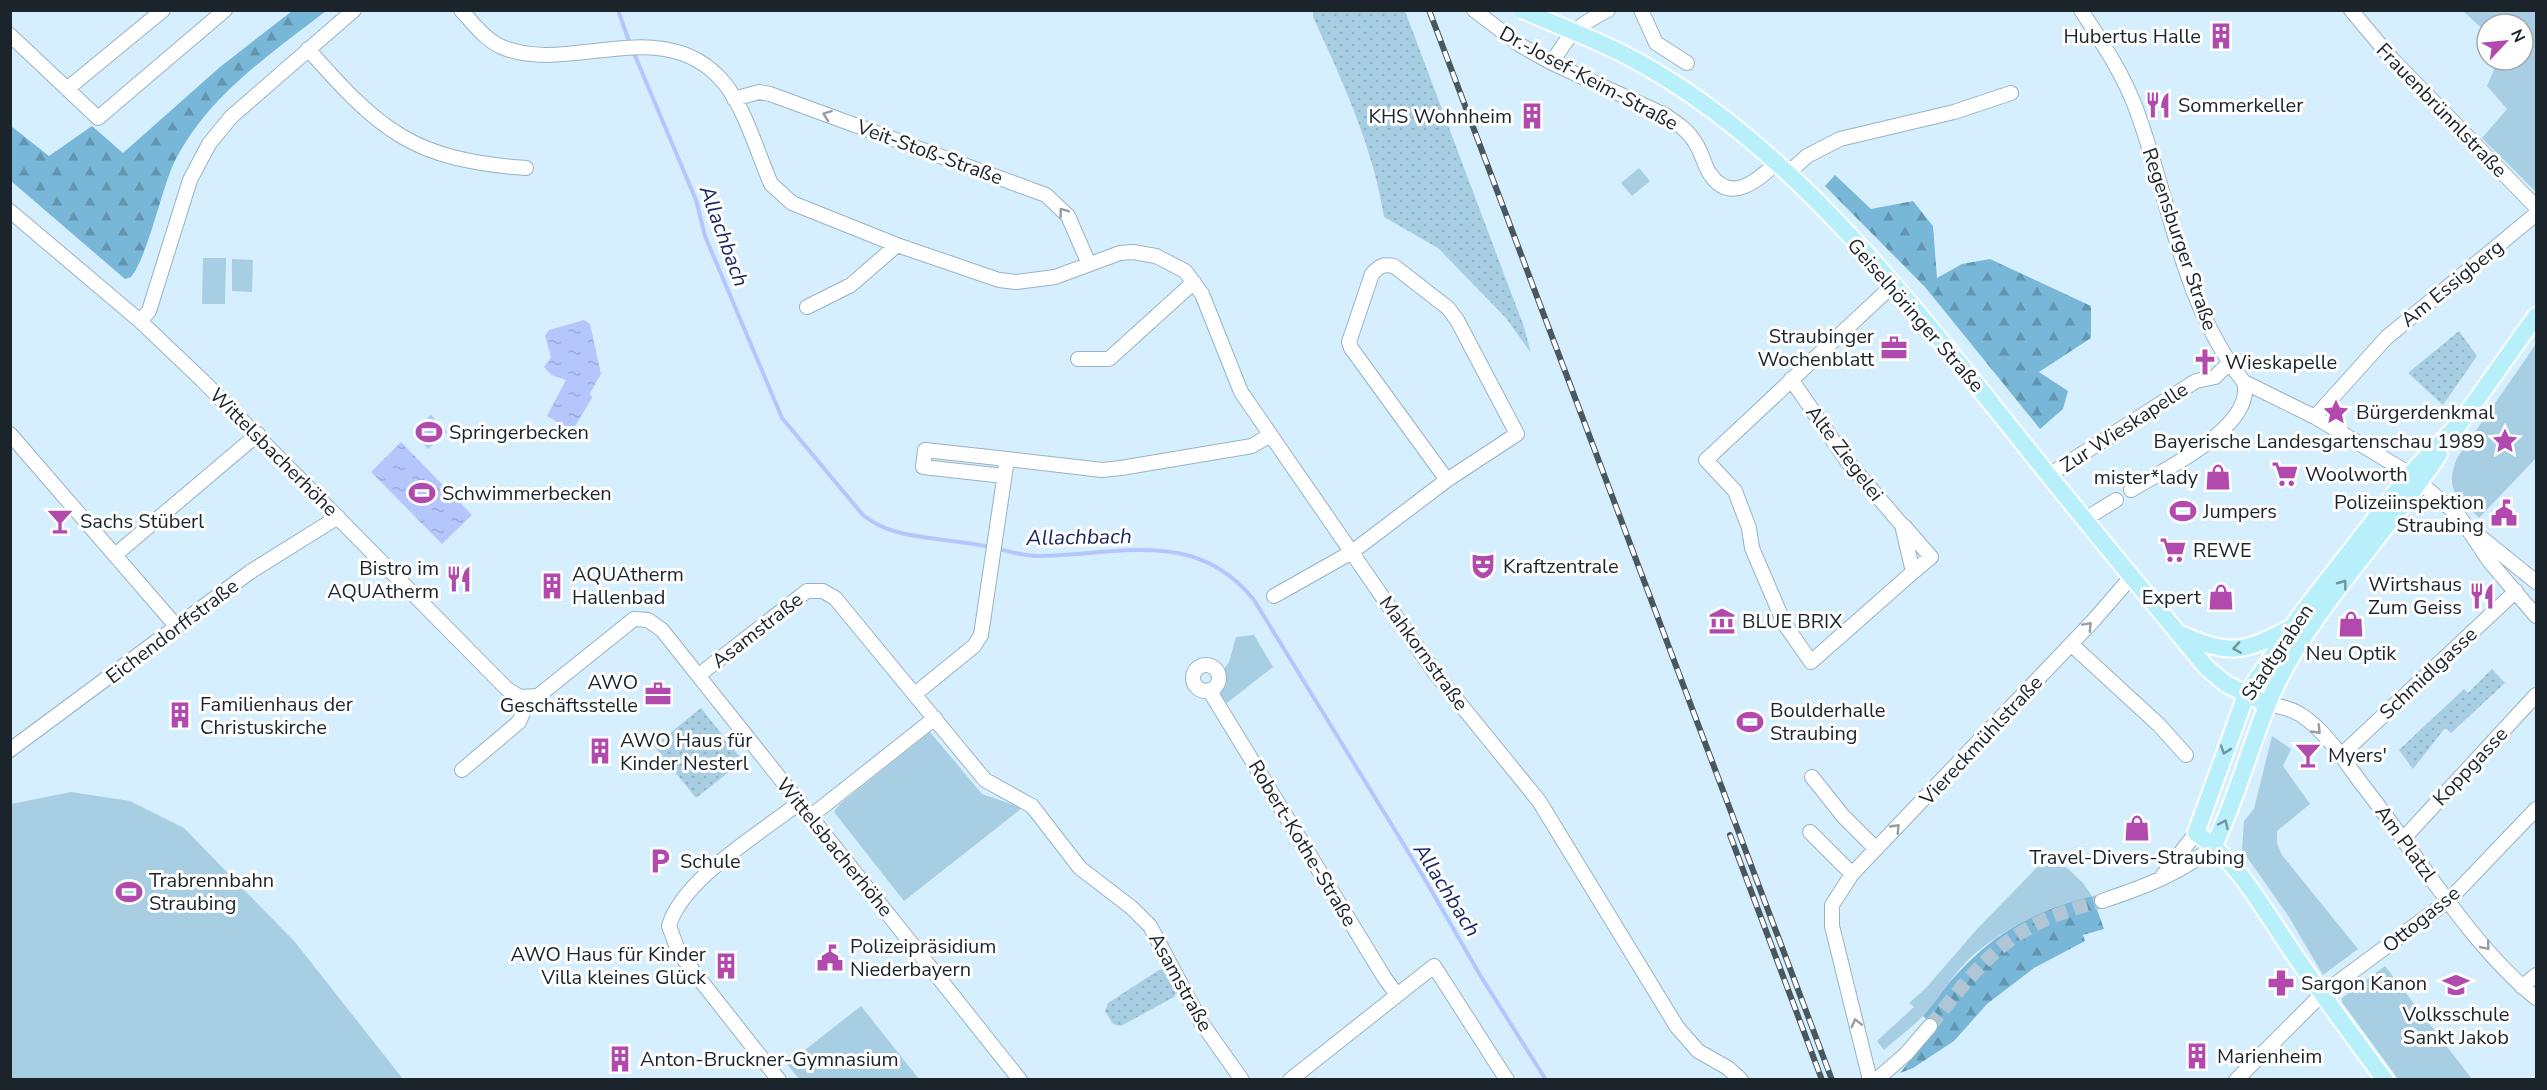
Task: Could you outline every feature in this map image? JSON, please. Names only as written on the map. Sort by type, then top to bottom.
[{"type":"main road","name":"Geiselhöringer Straße","points":[[1522,10],[1647,65],[1683,87],[1781,168],[1894,284],[2206,667],[2226,684],[2267,704]]},
{"type":"main road","points":[[2415,478],[2459,424],[2536,316]]},
{"type":"main road","name":"Stadtgraben","points":[[2196,833],[2246,695],[2291,627],[2415,478]]},
{"type":"main road","name":"Stadtgraben","points":[[2214,845],[2227,818],[2267,704],[2307,631],[2415,478]]},
{"type":"main road","points":[[2178,633],[2227,650],[2250,646],[2291,627]]},
{"type":"main road","points":[[2196,833],[2214,845],[2237,872],[2385,1080]]},
{"type":"street","points":[[67,89],[163,10]]},
{"type":"street","points":[[10,35],[98,118],[104,116],[225,10]]},
{"type":"street","points":[[140,321],[149,311],[190,180],[209,144],[231,117],[354,10]]},
{"type":"street","points":[[461,10],[490,40],[514,51],[547,54],[643,47],[689,57],[716,75],[734,99],[771,184],[779,194],[792,203],[897,246],[983,276],[1016,282],[1055,277],[1120,253],[1145,253],[1173,263],[1194,282],[1109,359],[1078,359]]},
{"type":"street","name":"Dr.-Josef-Keim-Straße","points":[[1474,10],[1520,45],[1552,63],[1665,115],[1682,126],[1696,142],[1710,175],[1720,185],[1732,189],[1751,185],[1781,168]]},
{"type":"street","points":[[1552,63],[1568,36],[1586,22],[1608,10]]},
{"type":"street","points":[[1641,10],[1656,43],[1687,63]]},
{"type":"street","name":"Regensburger Straße","points":[[2081,10],[2119,71],[2135,106],[2192,285],[2217,344],[2244,382]]},
{"type":"street","name":"Frauenbrünnlstraße","points":[[2351,10],[2400,67],[2536,207]]},
{"type":"street","points":[[308,49],[359,106],[385,127],[411,142],[438,155],[465,162],[526,168]]},
{"type":"street","name":"Veit-Stoß-Straße","points":[[734,99],[759,92],[770,94],[1046,195],[1068,216],[1089,264]]},
{"type":"street","points":[[1781,168],[1834,141],[1954,112],[2011,93]]},
{"type":"street","name":"Wittelsbacherhöhe","points":[[10,210],[140,321],[258,434],[507,689],[520,697],[529,698],[547,690],[634,619],[648,620],[662,630],[1020,1080]]},
{"type":"street","name":"Am Essigberg","points":[[2315,417],[2386,338],[2536,214]]},
{"type":"street","points":[[807,307],[850,285],[897,246]]},
{"type":"street","points":[[1274,596],[1352,552],[1447,480],[1517,434],[1457,320],[1448,308],[1394,266],[1379,266],[1372,274],[1349,342],[1351,348],[1447,480]]},
{"type":"street","name":"Mahkornstraße","points":[[1194,282],[1202,294],[1241,392],[1270,435],[1435,673],[1539,801],[1677,1027],[1698,1051],[1728,1068],[1741,1080]]},
{"type":"street","name":"Alte Ziegelei","points":[[1791,379],[1847,461],[1931,557],[1811,662],[1791,635],[1752,548],[1749,528],[1735,491],[1706,460],[1791,379],[1894,284]]},
{"type":"street","name":"Zur Wieskapelle","points":[[2049,475],[2196,381],[2215,377],[2229,363]]},
{"type":"street","points":[[2244,382],[2315,417],[2415,478],[2460,516],[2490,562],[2536,616]]},
{"type":"street","points":[[2132,490],[2212,440],[2227,427],[2243,403],[2246,395],[2244,382]]},
{"type":"street","points":[[10,434],[177,627]]},
{"type":"street","points":[[115,555],[258,434]]},
{"type":"street","points":[[1004,477],[923,467],[925,450],[1102,470],[1252,446],[1270,435]]},
{"type":"street","points":[[956,471],[958,453]]},
{"type":"street","points":[[915,694],[974,646],[981,634],[1006,459]]},
{"type":"street","points":[[2085,519],[2116,500]]},
{"type":"street","name":"Eichendorffstraße","points":[[10,750],[250,572],[338,517]]},
{"type":"street","name":"Alte Ziegelei","points":[[1902,525],[1913,572]]},
{"type":"street","points":[[2469,528],[2536,582]]},
{"type":"street","name":"Viereckmühlstraße","points":[[1870,1080],[1832,926],[1832,905],[1852,874],[2071,644],[2132,576]]},
{"type":"street","name":"Asamstraße","points":[[699,675],[799,596],[815,589],[835,598],[985,780],[1032,806],[1080,868],[1132,908],[1150,926],[1201,1022],[1242,1080]]},
{"type":"street","name":"Schmidlgasse","points":[[2340,756],[2516,591]]},
{"type":"street","points":[[2071,644],[2159,724],[2186,755]]},
{"type":"street","name":"Robert-Kothe-Straße","points":[[1209,690],[1397,995]]},
{"type":"street","name":"Koppgasse","points":[[2404,838],[2536,696]]},
{"type":"street","points":[[462,770],[519,722],[529,698]]},
{"type":"street","name":"Am Platzl","points":[[2267,704],[2303,716],[2340,756],[2404,838],[2448,901],[2522,987],[2536,998]]},
{"type":"street","points":[[811,816],[935,718]]},
{"type":"street","points":[[1812,777],[1843,816],[1876,849]]},
{"type":"street","points":[[779,1080],[679,953],[669,926],[677,905],[694,885],[800,802]]},
{"type":"street","name":"Ottogasse","points":[[2236,1080],[2322,994],[2448,901],[2536,809]]},
{"type":"street","points":[[1810,832],[1852,874]]},
{"type":"street","points":[[2161,876],[2196,833]]},
{"type":"street","points":[[2102,901],[2146,885],[2198,860],[2214,845]]},
{"type":"street","points":[[1290,1080],[1434,966],[1507,1080]]},
{"type":"street","points":[[2522,987],[2536,975]]},
{"type":"street","points":[[1876,1080],[1906,1054],[1930,1026]]},
{"type":"shaded area","points":[[1313,11],[1405,11],[1524,327],[1531,353],[1506,318],[1438,248],[1384,217],[1365,140],[1346,90],[1313,17]]},
{"type":"shaded area","points":[[2463,11],[2536,11],[2536,192],[2482,138],[2507,109],[2487,86],[2493,72],[2535,72],[2535,12],[2475,12],[2475,22]]},
{"type":"shaded area","points":[[1639,168],[1650,181],[1632,196],[1621,183]]},
{"type":"shaded area","points":[[203,258],[226,258],[225,304],[202,304]]},
{"type":"shaded area","points":[[232,259],[253,260],[252,292],[232,291]]},
{"type":"shaded area","points":[[2459,331],[2477,356],[2443,405],[2408,373]]},
{"type":"shaded area","points":[[2536,344],[2536,458],[2479,518],[2455,492],[2452,486],[2453,469],[2457,458]]},
{"type":"shaded area","points":[[1254,635],[1273,667],[1227,703],[1220,694],[1226,682],[1224,669],[1229,662],[1236,637]]},
{"type":"shaded area","points":[[2492,669],[2505,683],[2451,733],[2445,728],[2413,769],[2399,750],[2464,689],[2468,693]]},
{"type":"shaded area","points":[[701,708],[743,761],[696,798],[654,746]]},
{"type":"shaded area","points":[[930,732],[982,794],[1022,808],[904,901],[834,812],[840,804]]},
{"type":"shaded area","points":[[2272,736],[2291,749],[2283,766],[2310,804],[2277,831],[2277,843],[2282,855],[2358,949],[2323,975],[2289,917],[2242,850],[2244,821],[2254,809]]},
{"type":"shaded area","name":"Trabrennbahn Straubing","points":[[71,792],[130,801],[184,828],[295,942],[403,1079],[11,1079],[11,804]]},
{"type":"shaded area","points":[[2051,853],[2083,883],[2092,896],[2059,906],[2026,920],[1982,948],[1969,959],[1922,1017],[1884,1050],[1877,1041],[1914,1007],[1909,1003],[1925,989],[1978,928]]},
{"type":"shaded area","points":[[2385,966],[2472,1079],[2398,1079],[2342,1002],[2342,998]]},
{"type":"shaded area","points":[[1159,970],[1163,970],[1176,993],[1174,997],[1121,1026],[1113,1024],[1105,1011],[1108,1003]]},
{"type":"shaded area","points":[[861,1006],[919,1079],[799,1079],[787,1064]]},
{"type":"green space","points":[[292,11],[326,11],[240,79],[202,119],[186,141],[173,165],[143,255],[131,277],[125,279],[11,181],[11,126],[49,156],[92,126],[123,153],[220,67]]},
{"type":"green space","points":[[1835,175],[1871,209],[1913,201],[1933,226],[1937,278],[1962,264],[1990,259],[2091,306],[2091,338],[2039,372],[2068,391],[2063,409],[2040,429],[1925,287],[1825,186]]},
{"type":"green space","points":[[2092,896],[2104,929],[2083,935],[2085,941],[2034,968],[1987,1004],[1954,1041],[1913,1068],[1900,1073],[1936,1027],[1923,1016],[1976,955],[2016,925],[2064,904]]},
{"type":"water","points":[[584,320],[590,324],[601,374],[590,393],[592,398],[572,431],[547,416],[566,380],[551,375],[544,367],[551,357],[545,336],[549,330]]},
{"type":"water","name":"Springerbecken","points":[[431,415],[447,432],[428,449],[412,432]]},
{"type":"water","name":"Schwimmerbecken","points":[[401,442],[472,515],[442,544],[371,472]]},
{"type":"waterway","name":"Allachbach","points":[[618,10],[630,44]]},
{"type":"waterway","points":[[2529,10],[2536,18]]},
{"type":"waterway","name":"Allachbach","points":[[633,51],[696,200],[705,236],[782,418],[863,515],[881,526],[901,533],[980,545],[1031,556],[1126,550],[1154,550],[1181,554],[1207,562],[1231,577],[1254,600],[1423,876],[1480,975],[1546,1080]]},
{"type":"tunnel","points":[[1930,1026],[1985,961],[2022,932],[2045,920],[2102,901]]},
{"type":"railway","points":[[1429,10],[1832,1080]]},
{"type":"railway","points":[[1730,835],[1822,1080]]},
{"type":"place","name":"Hubertus Halle","points":[[2221,36]]},
{"type":"place","name":"Sommerkeller","points":[[2158,105]]},
{"type":"place","name":"KHS Wohnheim","points":[[1532,116]]},
{"type":"place","name":"Straubinger Wochenblatt","points":[[1894,348]]},
{"type":"place","name":"Wieskapelle","points":[[2205,362]]},
{"type":"place","name":"Bürgerdenkmal","points":[[2336,412]]},
{"type":"place","name":"Springerbecken","points":[[429,432]]},
{"type":"place","name":"Bayerische Landesgartenschau 1989","points":[[2505,441]]},
{"type":"place","name":"Woolworth","points":[[2285,474]]},
{"type":"place","name":"mister*lady","points":[[2218,477]]},
{"type":"place","name":"Schwimmerbecken","points":[[422,493]]},
{"type":"place","name":"Jumpers","points":[[2183,511]]},
{"type":"place","name":"Polizeiinspektion Straubing","points":[[2504,513]]},
{"type":"place","name":"Sachs Stüberl","points":[[60,521]]},
{"type":"place","name":"REWE","points":[[2173,550]]},
{"type":"place","name":"Kraftzentrale","points":[[1483,566]]},
{"type":"place","name":"Bistro im AQUAtherm","points":[[459,579]]},
{"type":"place","name":"AQUAtherm Hallenbad","points":[[552,586]]},
{"type":"place","name":"Wirtshaus Zum Geiss","points":[[2482,596]]},
{"type":"place","name":"Expert","points":[[2221,597]]},
{"type":"place","name":"BLUE BRIX","points":[[1722,621]]},
{"type":"place","name":"Neu Optik","points":[[2351,624]]},
{"type":"place","name":"AWO Geschäftsstelle","points":[[658,694]]},
{"type":"place","name":"Familienhaus der Christuskirche","points":[[180,715]]},
{"type":"place","name":"Boulderhalle Straubing","points":[[1750,722]]},
{"type":"place","name":"AWO Haus für Kinder Nesterl","points":[[600,751]]},
{"type":"place","name":"Myers'","points":[[2308,755]]},
{"type":"place","name":"Travel-Divers-Straubing","points":[[2137,828]]},
{"type":"place","name":"Schule","points":[[660,861]]},
{"type":"place","name":"Trabrennbahn Straubing","points":[[129,892]]},
{"type":"place","name":"Polizeipräsidium Niederbayern","points":[[830,958]]},
{"type":"place","name":"AWO Haus für Kinder Villa kleines Glück","points":[[726,966]]},
{"type":"place","name":"Sargon Kanon","points":[[2281,983]]},
{"type":"place","name":"Volksschule Sankt Jakob","points":[[2456,985]]},
{"type":"place","name":"Marienheim","points":[[2197,1056]]},
{"type":"place","name":"Anton-Bruckner-Gymnasium","points":[[620,1059]]}]
